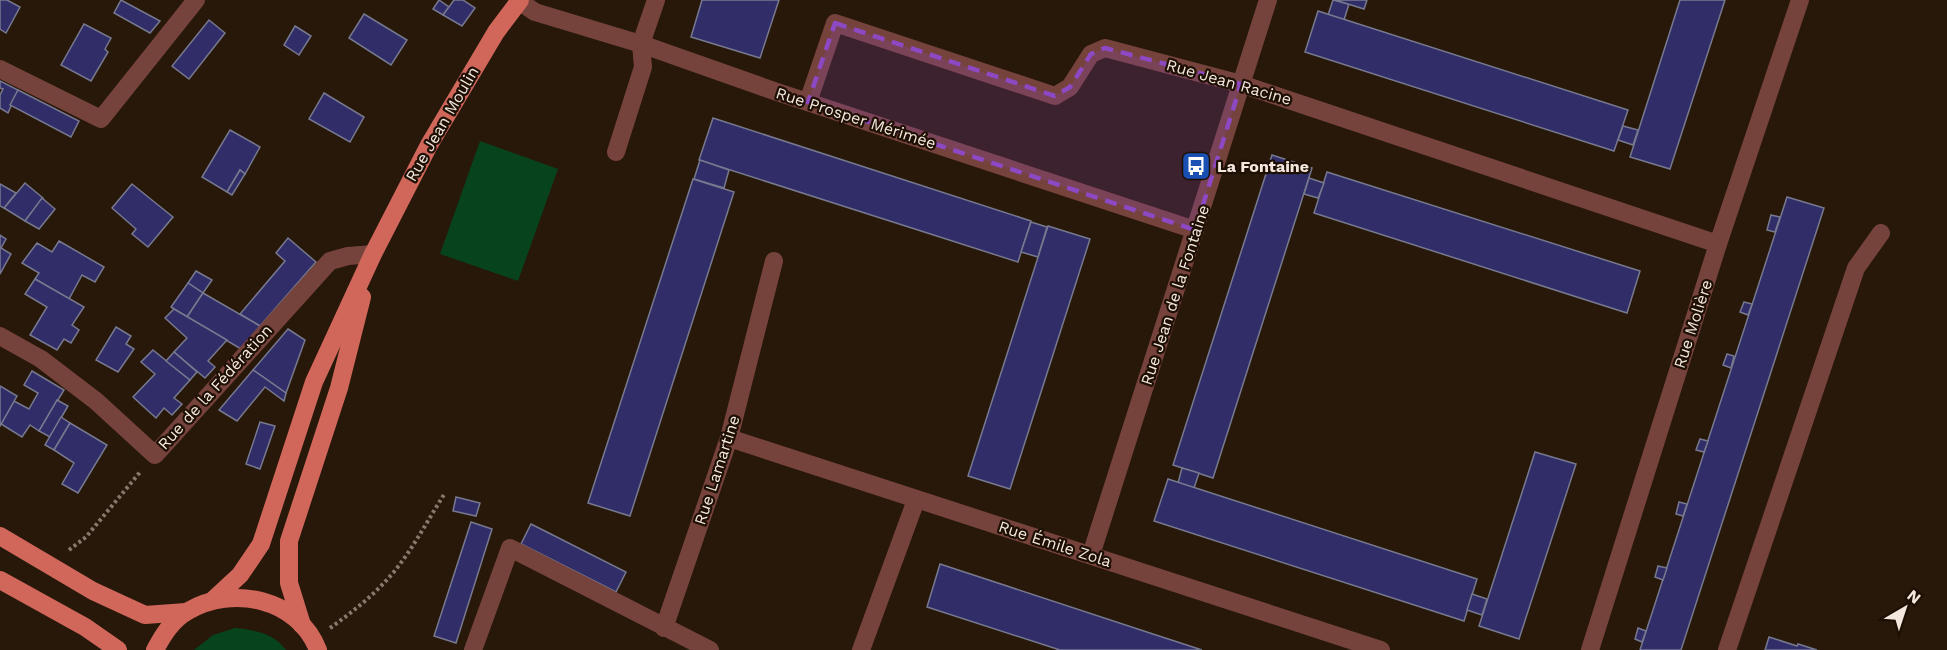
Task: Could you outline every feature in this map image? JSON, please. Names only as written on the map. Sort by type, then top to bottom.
[{"type":"main road","name":"Rue Jean Moulin","points":[[373,254],[429,145],[496,32],[520,0]]},
{"type":"main road","points":[[213,600],[240,576],[261,544],[314,382],[373,254]]},
{"type":"main road","points":[[302,625],[289,583],[289,541],[339,388],[373,254]]},
{"type":"main road","points":[[0,536],[93,591],[145,615],[186,612]]},
{"type":"main road","points":[[0,580],[85,627],[118,650]]},
{"type":"main road","points":[[155,650],[165,631],[186,612],[213,600],[236,597],[260,600],[283,610],[302,625],[316,645]]},
{"type":"street","points":[[0,69],[101,119],[196,0]]},
{"type":"street","name":"Rue Prosper Mérimée","points":[[520,0],[535,12],[641,44],[808,102],[1195,230]]},
{"type":"street","points":[[616,152],[643,68],[641,44],[656,0]]},
{"type":"street","name":"Rue Jean de la Fontaine","points":[[1091,555],[1268,0]]},
{"type":"street","name":"Rue Molière","points":[[1590,650],[1718,244],[1800,0]]},
{"type":"street","name":"Rue Jean Racine","points":[[808,102],[835,23],[1055,96],[1070,87],[1091,54],[1105,48],[1241,84],[1718,244]]},
{"type":"street","points":[[1727,650],[1856,268],[1881,233]]},
{"type":"street","name":"Rue de la Fédération","points":[[0,336],[41,359],[96,400],[155,455],[330,261],[348,256],[373,254]]},
{"type":"street","name":"Rue Lamartine","points":[[664,628],[729,438],[774,261]]},
{"type":"street","name":"Rue Émile Zola","points":[[729,438],[1381,650]]},
{"type":"street","points":[[861,650],[916,500]]},
{"type":"street","points":[[473,650],[510,548],[710,650]]},
{"type":"path","points":[[49,566],[86,537],[155,455]]},
{"type":"path","points":[[316,645],[378,589],[397,568],[444,493]]},
{"type":"highlighted area","points":[[835,23],[1055,96],[1070,87],[1091,54],[1105,48],[1241,84],[1195,230],[808,102]]},
{"type":"green space","points":[[480,141],[558,169],[518,281],[440,254]]},
{"type":"green space","points":[[235,628],[263,633],[281,644],[286,650],[194,650],[213,635]]},
{"type":"building","points":[[0,0],[7,0],[20,7],[6,33],[0,29]]},
{"type":"building","points":[[121,0],[160,21],[150,33],[114,13]]},
{"type":"building","points":[[439,0],[449,7],[443,15],[433,9]]},
{"type":"building","points":[[454,0],[463,0],[475,8],[462,26],[443,15]]},
{"type":"building","points":[[702,0],[779,0],[760,58],[691,37]]},
{"type":"building","points":[[1333,0],[1349,4],[1344,20],[1328,15]]},
{"type":"building","points":[[1335,0],[1367,0],[1364,9]]},
{"type":"building","points":[[1680,0],[1725,0],[1670,169],[1630,157]]},
{"type":"building","points":[[1318,11],[1628,110],[1614,151],[1305,52]]},
{"type":"building","points":[[364,14],[407,40],[391,65],[349,38]]},
{"type":"building","points":[[209,20],[225,33],[189,79],[172,66]]},
{"type":"building","points":[[84,24],[111,38],[105,49],[108,52],[91,81],[61,65]]},
{"type":"building","points":[[295,26],[311,36],[299,55],[284,45]]},
{"type":"building","points":[[0,81],[18,90],[8,113],[0,108],[0,95],[3,89],[0,88]]},
{"type":"building","points":[[18,90],[79,121],[71,137],[10,105]]},
{"type":"building","points":[[324,93],[364,117],[350,142],[309,119]]},
{"type":"building","points":[[713,118],[1031,221],[1018,262],[699,160]]},
{"type":"building","points":[[1623,126],[1638,130],[1633,145],[1618,140]]},
{"type":"building","points":[[230,130],[260,147],[245,174],[240,170],[227,192],[202,177]]},
{"type":"building","points":[[1272,155],[1312,168],[1213,478],[1173,465]]},
{"type":"building","points":[[700,160],[729,170],[724,188],[694,179]]},
{"type":"building","points":[[240,170],[245,174],[232,195],[227,192]]},
{"type":"building","points":[[1327,172],[1640,271],[1627,313],[1314,213]]},
{"type":"building","points":[[1309,178],[1324,183],[1318,198],[1304,194]]},
{"type":"building","points":[[693,179],[734,192],[630,516],[588,503]]},
{"type":"building","points":[[25,183],[43,198],[25,221],[4,208]]},
{"type":"building","points":[[0,184],[16,193],[4,208],[0,206]]},
{"type":"building","points":[[132,184],[173,217],[148,247],[132,234],[136,229],[112,208]]},
{"type":"building","points":[[1787,197],[1824,208],[1681,650],[1640,650]]},
{"type":"building","points":[[42,198],[55,209],[39,229],[25,221]]},
{"type":"building","points":[[1771,215],[1780,217],[1775,232],[1767,230]]},
{"type":"building","points":[[1031,222],[1047,227],[1038,257],[1021,252]]},
{"type":"building","points":[[1048,226],[1090,239],[1010,489],[968,476]]},
{"type":"building","points":[[0,235],[6,239],[1,248],[11,254],[0,274]]},
{"type":"building","points":[[288,238],[316,262],[260,326],[240,314],[285,261],[276,253]]},
{"type":"building","points":[[59,241],[104,267],[95,282],[82,275],[69,299],[35,279],[39,273],[22,263],[37,243],[52,252]]},
{"type":"building","points":[[196,271],[212,280],[203,293],[188,283]]},
{"type":"building","points":[[35,279],[84,307],[72,325],[79,330],[71,343],[64,339],[57,350],[30,335],[47,307],[25,294]]},
{"type":"building","points":[[188,283],[203,293],[187,317],[171,307]]},
{"type":"building","points":[[203,293],[260,326],[241,349],[187,317]]},
{"type":"building","points":[[1744,302],[1752,304],[1748,315],[1740,312]]},
{"type":"building","points":[[174,309],[227,340],[208,361],[215,367],[205,378],[174,352],[187,338],[165,318]]},
{"type":"building","points":[[116,327],[131,336],[126,344],[134,349],[118,372],[96,360]]},
{"type":"building","points":[[288,329],[305,340],[286,393],[253,370]]},
{"type":"building","points":[[153,350],[190,380],[174,398],[182,404],[172,415],[164,408],[156,418],[133,397],[155,374],[141,362]]},
{"type":"building","points":[[174,352],[197,372],[190,380],[166,361]]},
{"type":"building","points":[[1727,354],[1734,356],[1731,368],[1723,365]]},
{"type":"building","points":[[253,370],[286,393],[284,401],[265,387],[237,421],[219,410]]},
{"type":"building","points":[[32,371],[64,390],[39,431],[30,425],[22,437],[1,424],[14,401],[29,409],[38,393],[24,385]]},
{"type":"building","points":[[0,386],[17,396],[0,426]]},
{"type":"building","points":[[57,400],[68,406],[50,437],[39,431]]},
{"type":"building","points":[[61,417],[70,423],[54,450],[45,445]]},
{"type":"building","points":[[260,422],[275,426],[260,469],[246,464]]},
{"type":"building","points":[[70,423],[107,445],[78,493],[62,484],[74,463],[54,450]]},
{"type":"building","points":[[1700,439],[1708,441],[1704,452],[1696,450]]},
{"type":"building","points":[[1535,452],[1576,464],[1519,639],[1479,626]]},
{"type":"building","points":[[1182,468],[1199,473],[1194,488],[1178,483]]},
{"type":"building","points":[[1168,479],[1477,579],[1464,621],[1154,521]]},
{"type":"building","points":[[456,497],[480,503],[476,516],[453,511]]},
{"type":"building","points":[[1679,502],[1687,504],[1683,516],[1676,514]]},
{"type":"building","points":[[471,522],[492,529],[456,643],[434,636]]},
{"type":"building","points":[[531,524],[626,572],[616,592],[521,544]]},
{"type":"building","points":[[940,564],[1202,650],[1060,650],[927,607]]},
{"type":"building","points":[[1658,566],[1667,568],[1663,580],[1655,577]]},
{"type":"building","points":[[1472,594],[1487,599],[1482,615],[1467,610]]},
{"type":"building","points":[[1638,628],[1646,631],[1642,642],[1635,639]]},
{"type":"building","points":[[1769,637],[1797,646],[1798,644],[1817,650],[1765,650]]},
{"type":"place","name":"La Fontaine","points":[[1196,166]]}]
